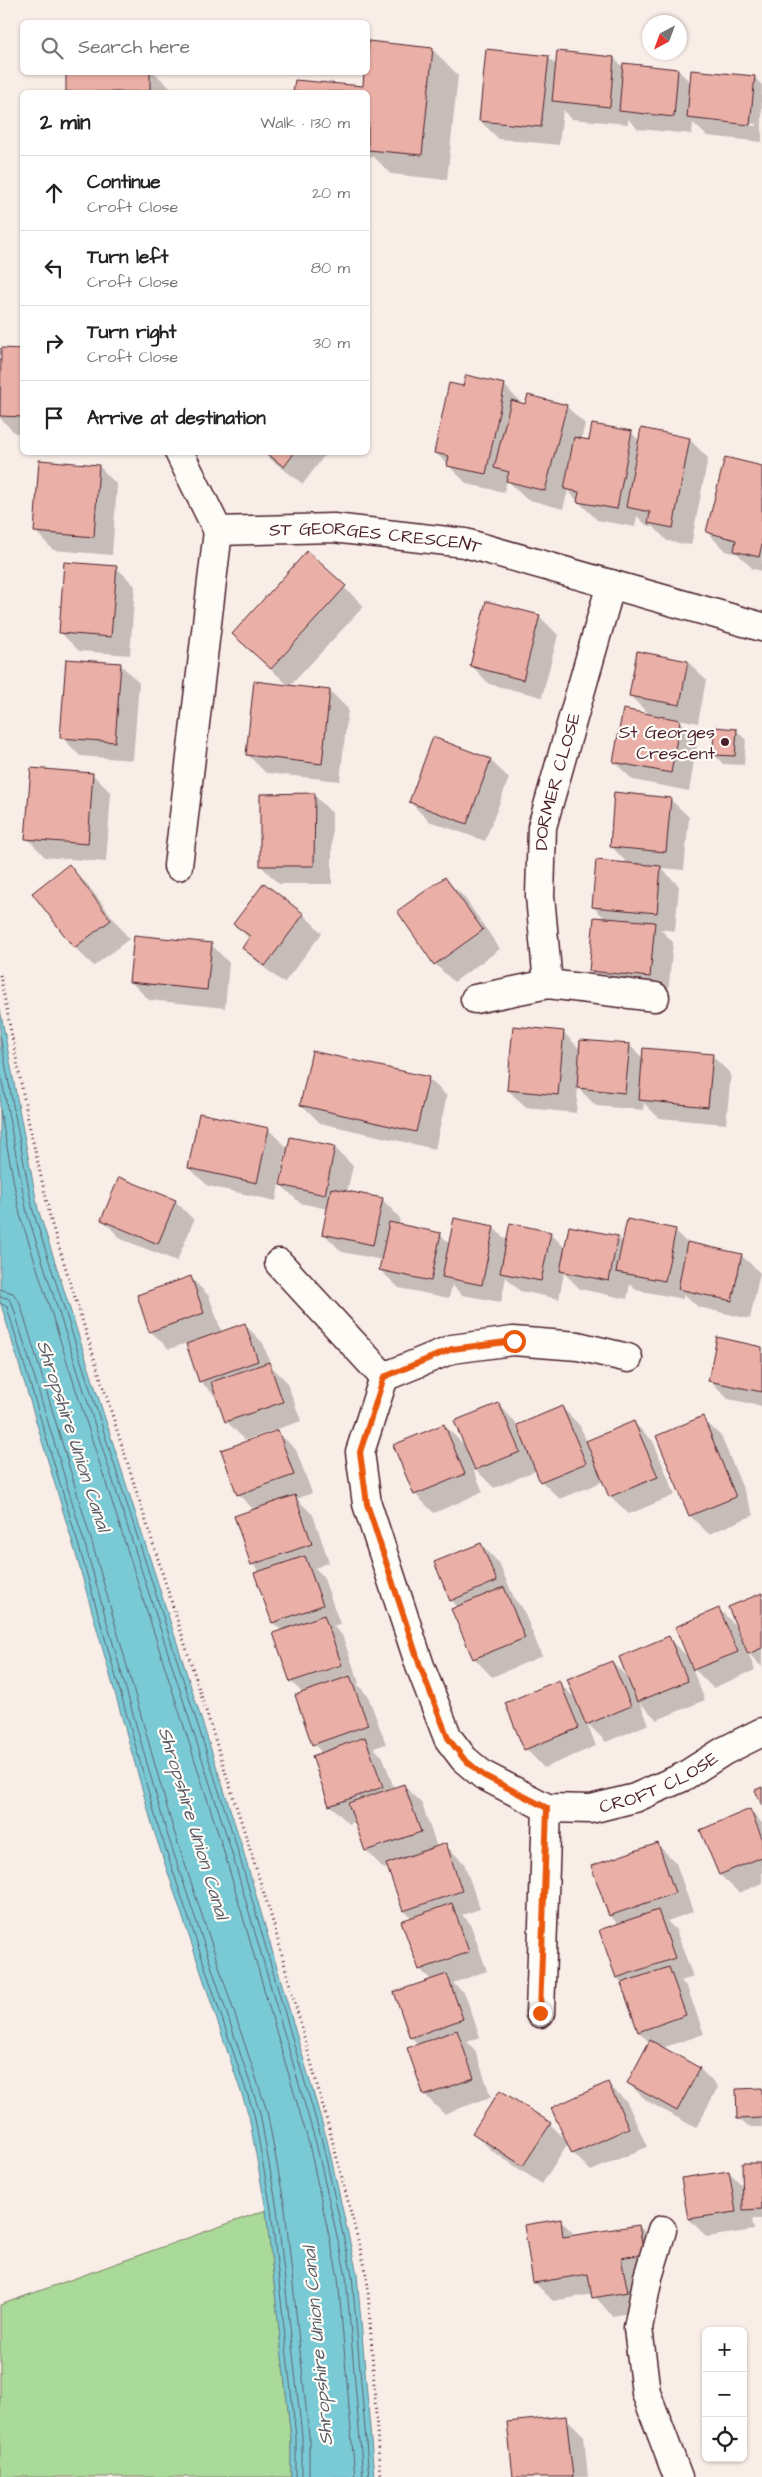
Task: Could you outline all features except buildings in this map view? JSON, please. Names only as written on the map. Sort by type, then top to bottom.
[{"type":"street","points":[[178,866],[218,531],[180,455]]},
{"type":"street","name":"ST GEORGES CRESCENT","points":[[218,531],[332,528],[465,543],[762,627]]},
{"type":"street","name":"DORMER CLOSE","points":[[548,984],[540,896],[542,827],[611,584]]},
{"type":"street","points":[[475,999],[548,984],[655,997]]},
{"type":"street","points":[[279,1263],[384,1377],[452,1349],[514,1341],[578,1346],[628,1358]]},
{"type":"street","name":"CROFT CLOSE","points":[[384,1377],[360,1452],[367,1504],[420,1666],[448,1738],[464,1759],[483,1775],[547,1808],[591,1809],[635,1798],[683,1777],[724,1751],[762,1732]]},
{"type":"street","points":[[540,2013],[547,1808]]},
{"type":"street","points":[[662,2230],[648,2278],[638,2328],[646,2393],[678,2477]]},
{"type":"path","points":[[0,975],[29,1124],[52,1225],[273,1922],[358,2239],[367,2276],[380,2477]]},
{"type":"green space","points":[[266,2210],[291,2438],[291,2477],[0,2477],[0,2305]]},
{"type":"water","name":"Shropshire Union Canal","points":[[0,1009],[38,1209],[240,1840],[327,2140],[357,2274],[374,2477],[291,2477],[291,2438],[266,2210],[249,2116],[154,1831],[75,1551],[0,1301]]},
{"type":"place","name":"St Georges Crescent","points":[[725,742]]},
{"type":"route","points":[[514,1341],[452,1349],[384,1377],[360,1452],[367,1504],[420,1666],[448,1738],[464,1759],[483,1775],[547,1808],[540,2013]]}]
